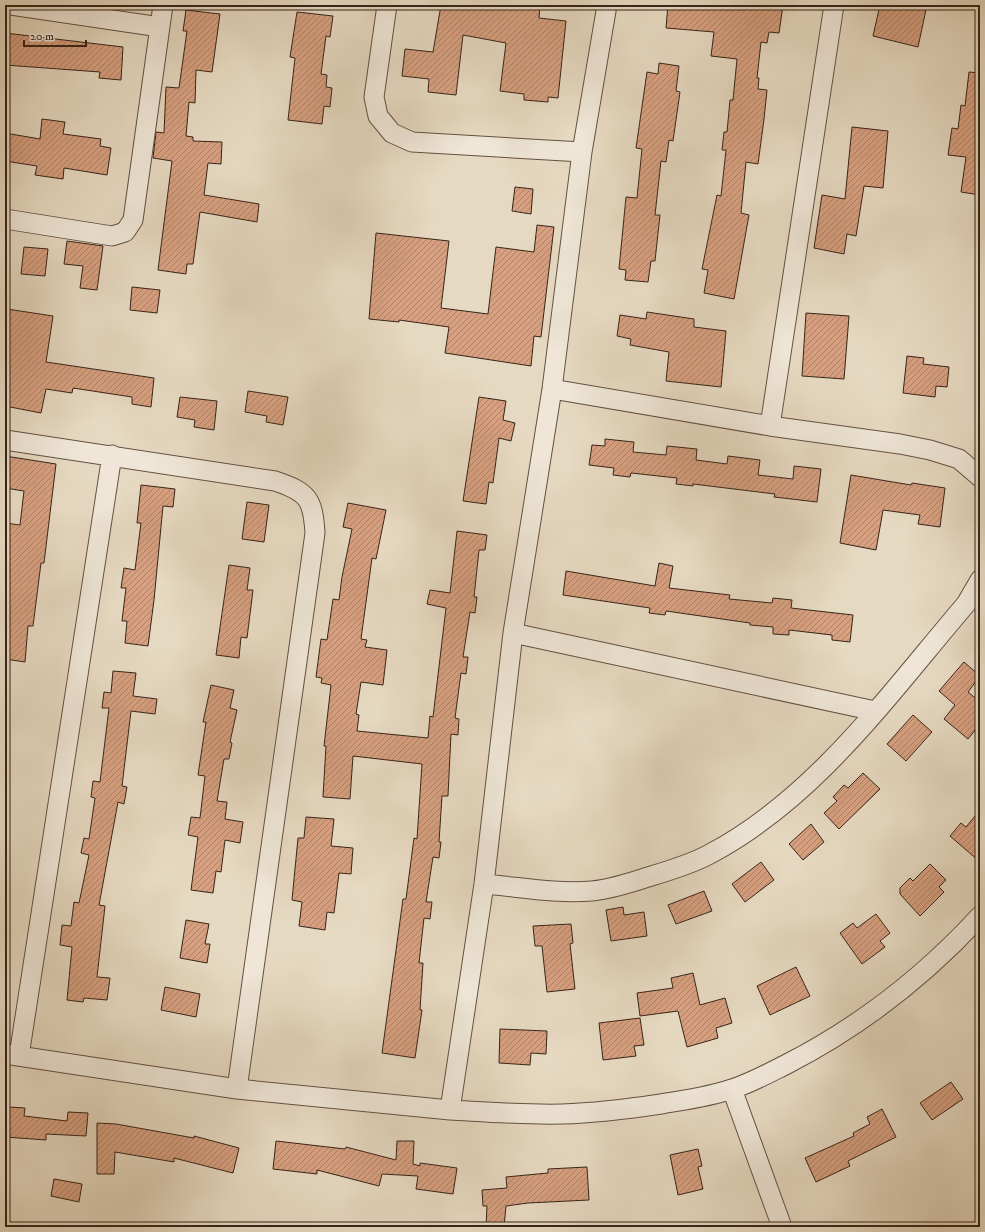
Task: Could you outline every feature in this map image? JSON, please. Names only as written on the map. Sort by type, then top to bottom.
[{"type":"street","points":[[11,5],[160,27]]},
{"type":"street","points":[[5,219],[112,236],[125,232],[133,220],[163,5]]},
{"type":"street","points":[[387,5],[374,97],[378,116],[392,133],[412,142],[582,152]]},
{"type":"street","points":[[450,1110],[484,884],[513,633],[552,389],[582,152],[607,5]]},
{"type":"street","points":[[770,426],[834,5]]},
{"type":"street","points":[[552,389],[770,426],[900,444],[930,450],[959,459],[980,477]]},
{"type":"street","points":[[5,440],[112,455],[275,481],[290,486],[306,496],[314,513],[315,533],[238,1089]]},
{"type":"street","points":[[112,455],[12,1055],[238,1089],[450,1110],[502,1114],[562,1114],[629,1108],[684,1100],[732,1089],[813,1050],[897,995],[980,916]]},
{"type":"street","points":[[484,884],[565,892],[594,890],[630,883],[669,871],[707,856],[741,836],[777,809],[842,750],[966,604],[980,580]]},
{"type":"street","points":[[513,633],[875,711]]},
{"type":"street","points":[[732,1089],[782,1227]]},
{"type":"building","points":[[441,5],[540,5],[539,18],[566,21],[558,98],[548,97],[548,102],[524,100],[524,94],[500,91],[506,43],[463,35],[456,95],[428,92],[429,79],[402,76],[405,49],[433,52]]},
{"type":"building","points":[[668,5],[697,5],[743,10],[744,5],[783,5],[779,33],[769,32],[767,43],[761,42],[757,78],[759,78],[758,89],[767,90],[764,119],[758,164],[746,162],[741,213],[749,215],[734,299],[704,293],[708,270],[702,269],[717,195],[721,196],[726,150],[722,150],[724,132],[727,132],[730,100],[733,100],[737,59],[711,56],[714,32],[666,28]]},
{"type":"building","points":[[880,5],[927,5],[918,47],[873,36]]},
{"type":"building","points":[[186,10],[220,14],[212,72],[196,70],[195,103],[189,102],[186,136],[193,137],[193,141],[222,142],[221,164],[208,163],[204,195],[259,204],[257,222],[200,212],[193,264],[187,264],[186,274],[158,270],[172,161],[153,158],[156,132],[164,133],[166,87],[179,88],[187,31],[183,31]]},
{"type":"building","points":[[297,12],[333,16],[330,37],[326,36],[321,74],[327,75],[326,87],[332,88],[330,107],[324,106],[322,124],[288,120],[295,58],[290,57]]},
{"type":"building","points":[[5,33],[123,47],[121,80],[99,78],[100,72],[5,65]]},
{"type":"building","points":[[659,63],[679,66],[676,91],[680,92],[673,141],[669,140],[666,162],[661,161],[655,215],[660,215],[655,261],[651,261],[648,282],[625,280],[626,270],[619,269],[626,197],[637,198],[642,149],[636,148],[647,72],[658,74]]},
{"type":"building","points":[[969,72],[980,73],[980,195],[961,192],[966,157],[948,155],[952,128],[958,129],[961,105],[965,106]]},
{"type":"building","points":[[42,119],[65,122],[63,134],[101,139],[100,146],[111,148],[107,175],[64,168],[63,179],[35,175],[37,166],[5,161],[5,133],[40,139]]},
{"type":"building","points":[[852,127],[888,131],[883,188],[864,186],[856,236],[847,234],[844,254],[814,248],[822,195],[845,199]]},
{"type":"building","points":[[515,187],[533,189],[531,214],[512,211]]},
{"type":"building","points":[[537,225],[554,227],[541,337],[534,336],[531,366],[445,353],[449,327],[399,320],[399,322],[369,319],[376,233],[449,241],[441,308],[488,314],[496,247],[534,252]]},
{"type":"building","points":[[67,241],[103,246],[97,290],[80,288],[83,266],[64,264]]},
{"type":"building","points":[[24,247],[48,249],[45,276],[21,274]]},
{"type":"building","points":[[132,287],[160,290],[157,313],[130,310]]},
{"type":"building","points":[[7,309],[53,316],[46,362],[154,378],[151,407],[132,404],[132,397],[73,388],[72,393],[46,389],[41,413],[5,406],[5,321]]},
{"type":"building","points":[[647,312],[694,319],[694,327],[726,331],[721,387],[666,381],[669,352],[630,345],[631,339],[617,336],[620,315],[646,319]]},
{"type":"building","points":[[806,313],[849,316],[844,379],[802,376]]},
{"type":"building","points":[[907,356],[924,358],[923,364],[949,367],[947,387],[936,386],[935,397],[903,393]]},
{"type":"building","points":[[248,391],[288,397],[283,425],[266,422],[267,416],[245,412]]},
{"type":"building","points":[[180,397],[217,401],[214,430],[194,427],[195,420],[177,417]]},
{"type":"building","points":[[479,397],[506,401],[503,420],[515,423],[511,441],[499,438],[493,483],[489,482],[486,504],[463,501]]},
{"type":"building","points":[[605,439],[634,442],[633,452],[666,455],[667,446],[697,449],[696,460],[727,464],[728,456],[760,460],[758,475],[793,479],[794,466],[821,469],[817,502],[774,497],[775,494],[693,484],[693,486],[676,484],[677,478],[631,473],[630,477],[613,475],[614,468],[589,465],[592,445],[605,446]]},
{"type":"building","points":[[5,456],[56,464],[44,563],[41,563],[33,626],[28,626],[25,662],[5,659],[5,577],[8,552],[5,552],[5,523],[20,525],[24,491],[5,488]]},
{"type":"building","points":[[851,475],[911,485],[912,483],[945,488],[940,527],[918,524],[920,515],[883,510],[876,550],[840,543]]},
{"type":"building","points":[[141,485],[175,489],[173,507],[163,506],[148,646],[125,643],[127,621],[122,621],[126,588],[121,588],[124,568],[135,570],[141,523],[137,523]]},
{"type":"building","points":[[247,502],[269,505],[264,542],[242,539]]},
{"type":"building","points":[[348,503],[386,510],[376,559],[372,558],[361,639],[367,640],[365,647],[387,650],[383,685],[361,682],[356,714],[359,715],[357,731],[428,738],[430,716],[433,717],[446,608],[427,604],[430,590],[450,593],[457,531],[487,535],[485,550],[479,550],[474,597],[477,597],[475,613],[470,612],[463,657],[468,657],[466,674],[461,673],[455,718],[459,719],[458,735],[451,734],[448,796],[442,796],[439,842],[441,842],[439,858],[433,857],[426,902],[432,902],[430,919],[424,918],[419,963],[423,963],[420,1010],[422,1010],[415,1058],[382,1053],[403,899],[406,899],[414,838],[417,839],[422,764],[353,756],[350,799],[323,797],[326,746],[324,746],[331,685],[321,683],[322,678],[316,677],[321,639],[327,640],[333,599],[339,600],[352,529],[343,527]]},
{"type":"building","points":[[659,563],[673,566],[669,588],[730,595],[729,599],[772,603],[773,598],[792,600],[791,608],[853,615],[850,642],[832,640],[832,635],[789,630],[789,635],[773,634],[773,627],[750,625],[750,623],[666,611],[665,615],[649,613],[650,608],[563,595],[566,571],[655,586]]},
{"type":"building","points":[[229,565],[250,568],[247,590],[253,590],[247,638],[241,637],[239,658],[216,655]]},
{"type":"building","points":[[964,662],[980,676],[968,692],[980,702],[980,724],[968,739],[944,719],[955,705],[939,691]]},
{"type":"building","points":[[113,671],[136,673],[133,696],[157,699],[155,714],[131,711],[122,786],[127,787],[124,804],[118,802],[99,905],[105,906],[97,977],[110,978],[107,1000],[84,998],[83,1002],[67,1000],[72,947],[60,945],[62,925],[71,926],[74,902],[79,903],[89,855],[81,853],[84,838],[89,839],[95,798],[91,797],[93,781],[100,782],[109,708],[102,708],[104,692],[111,693]]},
{"type":"building","points":[[211,685],[234,690],[230,708],[237,710],[230,742],[232,743],[229,759],[224,759],[217,801],[227,802],[225,819],[243,822],[240,843],[225,840],[221,872],[216,871],[213,893],[191,890],[198,837],[188,835],[191,817],[200,818],[205,776],[198,775],[206,722],[203,722]]},
{"type":"building","points":[[913,715],[932,732],[906,761],[887,744]]},
{"type":"building","points":[[863,773],[880,789],[839,829],[824,813],[837,801],[833,797],[844,785],[848,788]]},
{"type":"building","points":[[980,810],[980,862],[950,836],[961,823],[966,827]]},
{"type":"building","points":[[306,817],[334,819],[331,846],[353,848],[351,874],[339,873],[334,913],[327,912],[325,930],[299,926],[302,902],[292,900],[298,838],[304,838]]},
{"type":"building","points":[[811,824],[824,842],[803,860],[789,844]]},
{"type":"building","points":[[761,862],[774,880],[745,902],[732,884]]},
{"type":"building","points":[[930,864],[946,880],[939,887],[944,892],[920,916],[900,894],[900,888],[910,878],[913,881]]},
{"type":"building","points":[[704,891],[712,911],[676,924],[668,905]]},
{"type":"building","points":[[623,907],[624,915],[644,912],[647,936],[611,941],[606,910]]},
{"type":"building","points":[[876,914],[890,933],[880,941],[885,947],[862,964],[840,933],[853,923],[857,928]]},
{"type":"building","points":[[186,920],[209,924],[205,944],[210,944],[207,963],[180,958]]},
{"type":"building","points":[[571,924],[573,943],[570,944],[575,989],[547,992],[542,946],[535,946],[533,926]]},
{"type":"building","points":[[796,967],[810,996],[770,1015],[757,986]]},
{"type":"building","points":[[693,973],[700,1005],[725,998],[732,1023],[716,1028],[718,1038],[687,1047],[678,1011],[640,1016],[637,993],[673,988],[671,978]]},
{"type":"building","points":[[165,987],[200,994],[196,1017],[161,1010]]},
{"type":"building","points":[[640,1018],[644,1045],[634,1046],[636,1056],[603,1060],[599,1023]]},
{"type":"building","points":[[500,1029],[547,1031],[546,1054],[531,1053],[530,1065],[499,1063]]},
{"type":"building","points":[[951,1082],[963,1099],[932,1120],[920,1103]]},
{"type":"building","points":[[9,1107],[25,1108],[24,1116],[67,1121],[68,1112],[88,1113],[86,1136],[46,1134],[46,1140],[5,1137]]},
{"type":"building","points":[[882,1109],[896,1137],[848,1161],[850,1166],[816,1182],[805,1158],[854,1136],[853,1133],[870,1124],[867,1117]]},
{"type":"building","points":[[97,1123],[116,1124],[194,1138],[194,1136],[239,1148],[233,1173],[174,1158],[174,1162],[115,1152],[114,1174],[97,1174]]},
{"type":"building","points":[[276,1141],[345,1149],[346,1147],[396,1160],[397,1141],[414,1141],[413,1164],[420,1166],[420,1163],[457,1168],[453,1194],[416,1189],[418,1176],[382,1174],[379,1186],[317,1170],[317,1174],[273,1169]]},
{"type":"building","points":[[698,1149],[702,1166],[698,1167],[703,1189],[678,1195],[670,1155]]},
{"type":"building","points":[[587,1167],[589,1200],[528,1203],[506,1206],[504,1227],[486,1227],[487,1206],[483,1206],[482,1190],[507,1188],[506,1177],[548,1173],[548,1169]]},
{"type":"building","points":[[54,1179],[82,1184],[79,1202],[51,1196]]}]
